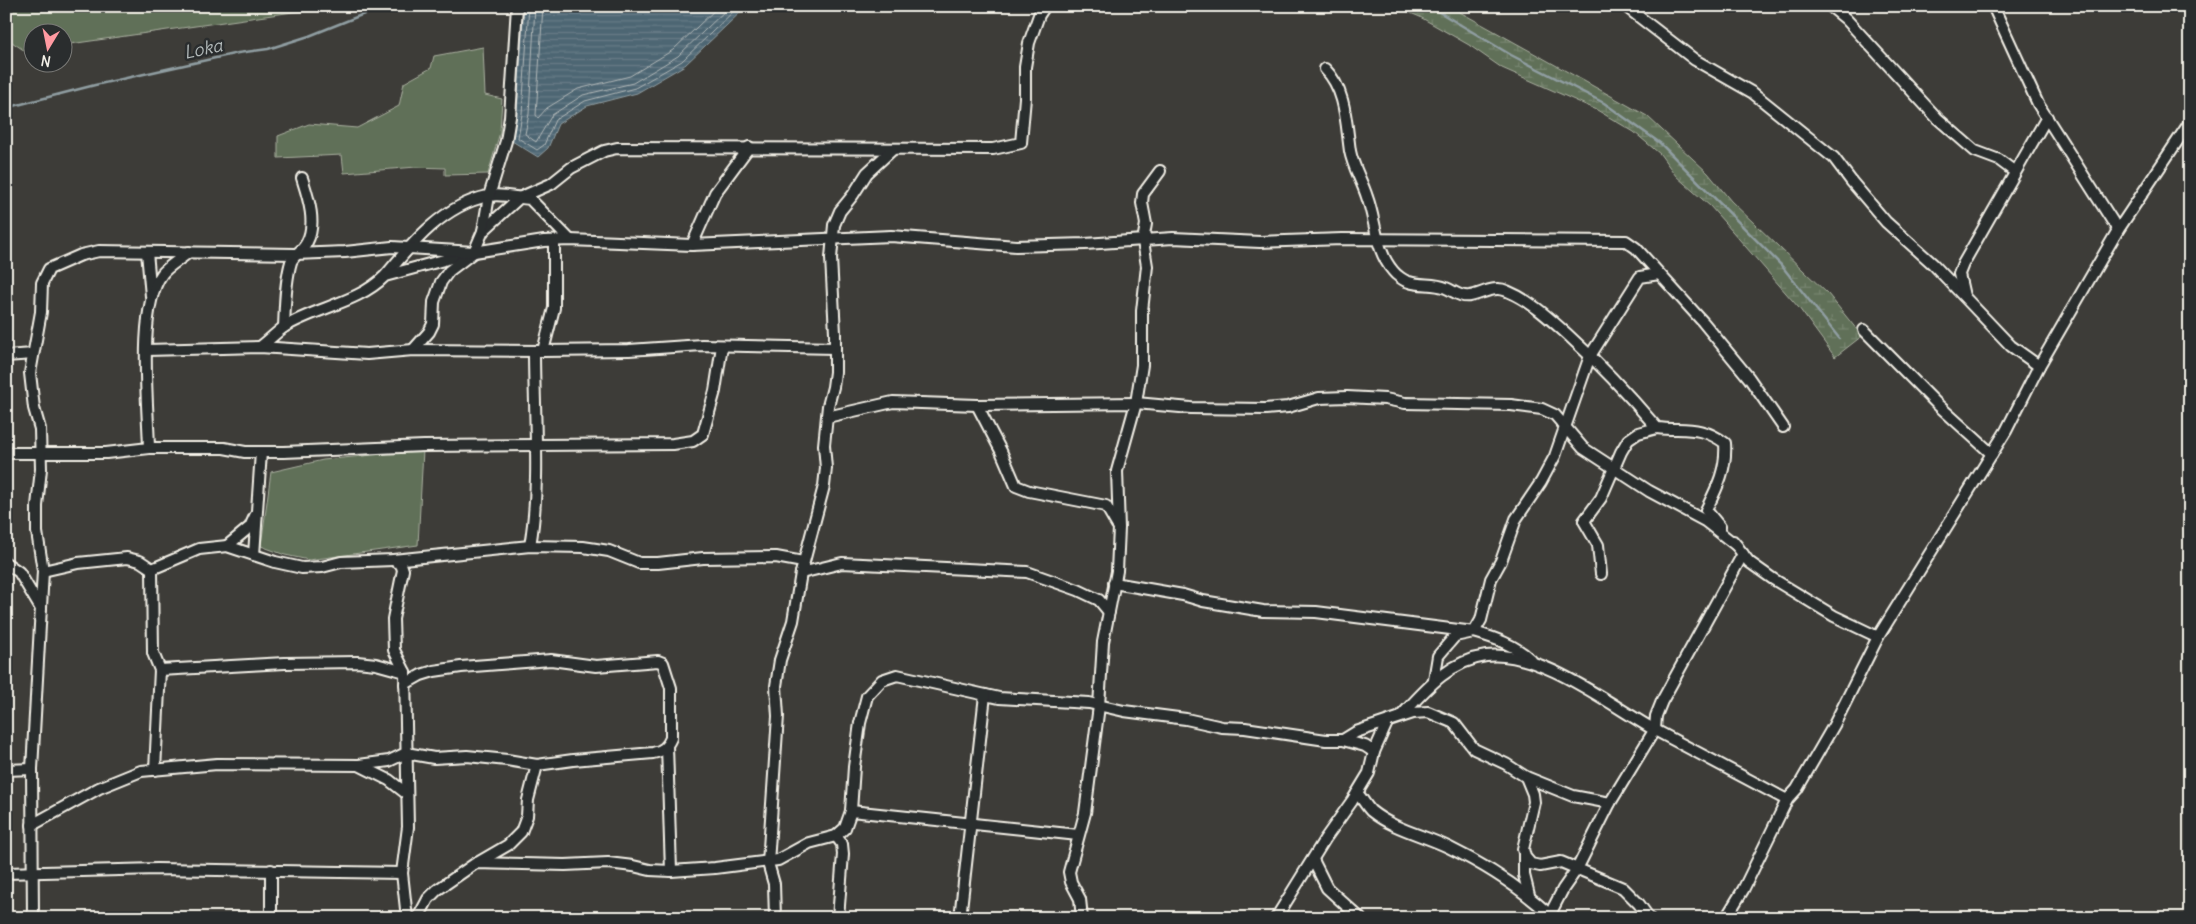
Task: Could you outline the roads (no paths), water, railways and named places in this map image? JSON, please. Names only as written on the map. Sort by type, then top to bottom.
[{"type":"street","points":[[413,350],[434,324],[434,302],[441,282],[449,272],[474,252],[483,231],[489,196],[506,141],[510,117],[517,6]]},
{"type":"street","points":[[483,231],[519,198],[550,184],[571,168],[604,151],[631,148],[750,147],[893,149],[954,147],[993,149],[1021,143],[1025,98],[1025,67],[1039,15],[1045,6]]},
{"type":"street","points":[[1625,6],[1695,60],[1753,93],[1834,158],[1886,222],[1927,258],[2011,346],[2039,366]]},
{"type":"street","points":[[1830,6],[1846,19],[1937,118],[1975,151],[1999,160],[2015,172]]},
{"type":"street","points":[[1993,6],[2038,104],[2118,230]]},
{"type":"street","points":[[1325,69],[1339,89],[1346,116],[1351,153],[1367,197],[1377,240],[1393,272],[1407,282],[1446,287],[1469,297],[1487,290],[1505,290],[1536,306],[1625,389],[1657,428]]},
{"type":"street","points":[[1964,297],[1959,274],[1963,264],[2046,117]]},
{"type":"street","points":[[1726,918],[1743,890],[1787,800],[1797,789],[1834,725],[1878,637],[2006,431],[2039,366],[2118,230],[2190,122]]},
{"type":"street","points":[[692,245],[715,193],[750,147]]},
{"type":"street","points":[[775,918],[774,884],[768,863],[778,716],[776,686],[780,660],[793,621],[803,562],[824,486],[826,468],[824,445],[828,406],[833,387],[835,348],[831,258],[834,225],[840,210],[853,195],[867,173],[893,149]]},
{"type":"street","points":[[1082,918],[1080,900],[1068,872],[1085,812],[1099,706],[1103,642],[1114,583],[1119,528],[1117,471],[1136,403],[1142,365],[1142,311],[1147,266],[1143,241],[1146,224],[1142,203],[1143,194],[1160,171]]},
{"type":"street","points":[[284,328],[290,267],[294,254],[306,245],[311,225],[310,211],[302,178]]},
{"type":"street","points":[[260,347],[284,328],[353,298],[377,284],[408,247],[446,214],[464,204],[489,196],[530,199],[538,205],[570,240]]},
{"type":"street","points":[[385,276],[474,252],[570,240],[692,245],[891,236],[1016,246],[1180,238],[1260,242],[1377,240],[1626,241],[1636,248],[1703,322],[1749,378],[1783,427]]},
{"type":"street","points":[[530,546],[536,512],[539,351],[554,308],[554,241]]},
{"type":"street","points":[[32,918],[32,769],[43,571],[37,532],[40,429],[34,408],[30,373],[41,312],[42,283],[49,268],[58,263],[90,253],[294,254],[408,247],[474,252]]},
{"type":"street","points":[[147,252],[151,302]]},
{"type":"street","points":[[149,448],[147,350],[151,302],[154,289],[163,273],[189,252]]},
{"type":"street","points":[[1474,632],[1480,620],[1492,579],[1501,561],[1516,519],[1541,482],[1555,456],[1590,356],[1640,277],[1659,274]]},
{"type":"street","points":[[1864,330],[1937,404],[1992,454]]},
{"type":"street","points":[[147,350],[260,347],[367,354],[413,350],[629,350],[702,345],[835,348]]},
{"type":"street","points":[[6,453],[72,451],[106,453],[149,448],[224,448],[261,452],[424,446],[674,444],[693,441],[702,434],[715,391],[722,346]]},
{"type":"street","points":[[6,356],[33,354]]},
{"type":"street","points":[[827,417],[893,402],[977,405],[1136,403],[1191,408],[1265,409],[1288,407],[1319,398],[1347,396],[1385,399],[1405,403],[1511,406],[1542,409],[1555,415],[1583,448],[1649,491],[1705,521],[1740,550]]},
{"type":"street","points":[[977,405],[1001,451],[1016,486],[1029,491],[1106,506],[1119,528]]},
{"type":"street","points":[[1601,574],[1598,545],[1584,521],[1602,498],[1628,440],[1638,433],[1657,428],[1699,430],[1714,435],[1725,443],[1726,456],[1723,474],[1706,510],[1749,562],[1834,616],[1878,637]]},
{"type":"street","points":[[254,555],[261,452]]},
{"type":"street","points":[[227,546],[250,526],[258,507]]},
{"type":"street","points":[[152,569],[199,549],[227,546],[302,568],[322,567],[341,562],[393,560],[530,546],[582,547],[609,551],[639,563],[658,563],[702,558],[776,557],[803,562]]},
{"type":"street","points":[[1357,792],[1371,810],[1401,828],[1448,847],[1497,873],[1529,895],[1550,917],[1563,889],[1577,869],[1610,803],[1655,729],[1656,716],[1662,701],[1740,550]]},
{"type":"street","points":[[43,571],[78,563],[128,558],[140,561],[152,569]]},
{"type":"street","points":[[393,560],[401,564],[403,570],[393,619],[394,650],[405,672],[408,826],[402,873],[407,918]]},
{"type":"street","points":[[6,563],[19,572],[42,610]]},
{"type":"street","points":[[801,572],[842,563],[1027,572],[1100,600],[1109,612]]},
{"type":"street","points":[[152,569],[153,654],[160,670],[156,770]]},
{"type":"street","points":[[1114,583],[1263,610],[1316,612],[1474,632],[1496,638],[1522,651],[1535,664]]},
{"type":"street","points":[[1434,680],[1438,656],[1455,636],[1474,632]]},
{"type":"street","points":[[1402,716],[1434,680],[1461,664],[1486,656],[1522,658],[1570,679],[1655,729],[1787,800]]},
{"type":"street","points":[[32,825],[100,788],[141,771],[217,764],[359,765],[389,761],[406,753],[434,758],[467,756],[537,765],[661,752],[671,738],[670,688],[666,667],[658,661],[596,666],[551,660],[461,667],[434,671],[421,675],[405,684]]},
{"type":"street","points":[[160,670],[285,663],[357,662],[405,672]]},
{"type":"street","points":[[476,863],[565,865],[608,863],[650,870],[672,871],[768,863],[778,860],[809,843],[836,836],[846,828],[851,811],[860,723],[867,696],[882,680],[897,675],[985,695],[1099,706],[1124,711],[1186,718],[1222,727],[1276,731],[1326,740],[1343,740],[1365,746],[1374,752]]},
{"type":"street","points":[[960,918],[985,695]]},
{"type":"street","points":[[1343,740],[1356,732],[1387,723],[1402,716],[1428,712],[1454,723],[1474,748],[1506,764],[1526,777],[1573,796],[1610,803]]},
{"type":"street","points":[[1276,918],[1313,860],[1324,839],[1369,773],[1374,752],[1387,723]]},
{"type":"street","points":[[667,746],[672,871]]},
{"type":"street","points":[[359,765],[389,780],[407,794]]},
{"type":"street","points":[[418,918],[428,899],[437,890],[476,863],[508,846],[521,832],[527,816],[528,800],[537,765]]},
{"type":"street","points":[[6,770],[32,769]]},
{"type":"street","points":[[1526,777],[1534,802],[1524,851],[1524,875],[1529,895]]},
{"type":"street","points":[[851,811],[1078,835]]},
{"type":"street","points":[[836,836],[842,844],[843,854],[838,918]]},
{"type":"street","points":[[1524,851],[1525,857],[1531,864],[1540,866],[1561,862],[1623,888],[1640,904],[1649,918]]},
{"type":"street","points":[[1313,860],[1327,888],[1360,918]]},
{"type":"street","points":[[6,872],[32,873],[157,869],[402,873]]},
{"type":"street","points":[[271,870],[271,918]]},
{"type":"water","points":[[524,6],[747,6],[685,65],[637,93],[587,106],[558,124],[548,148],[538,157],[512,141],[517,113]]},
{"type":"waterway","name":"Loka","points":[[6,108],[95,85],[238,53],[268,49],[309,36],[374,10],[401,6]]},
{"type":"waterway","points":[[1429,6],[1511,55],[1604,103],[1660,143],[1781,265],[1839,338]]}]
